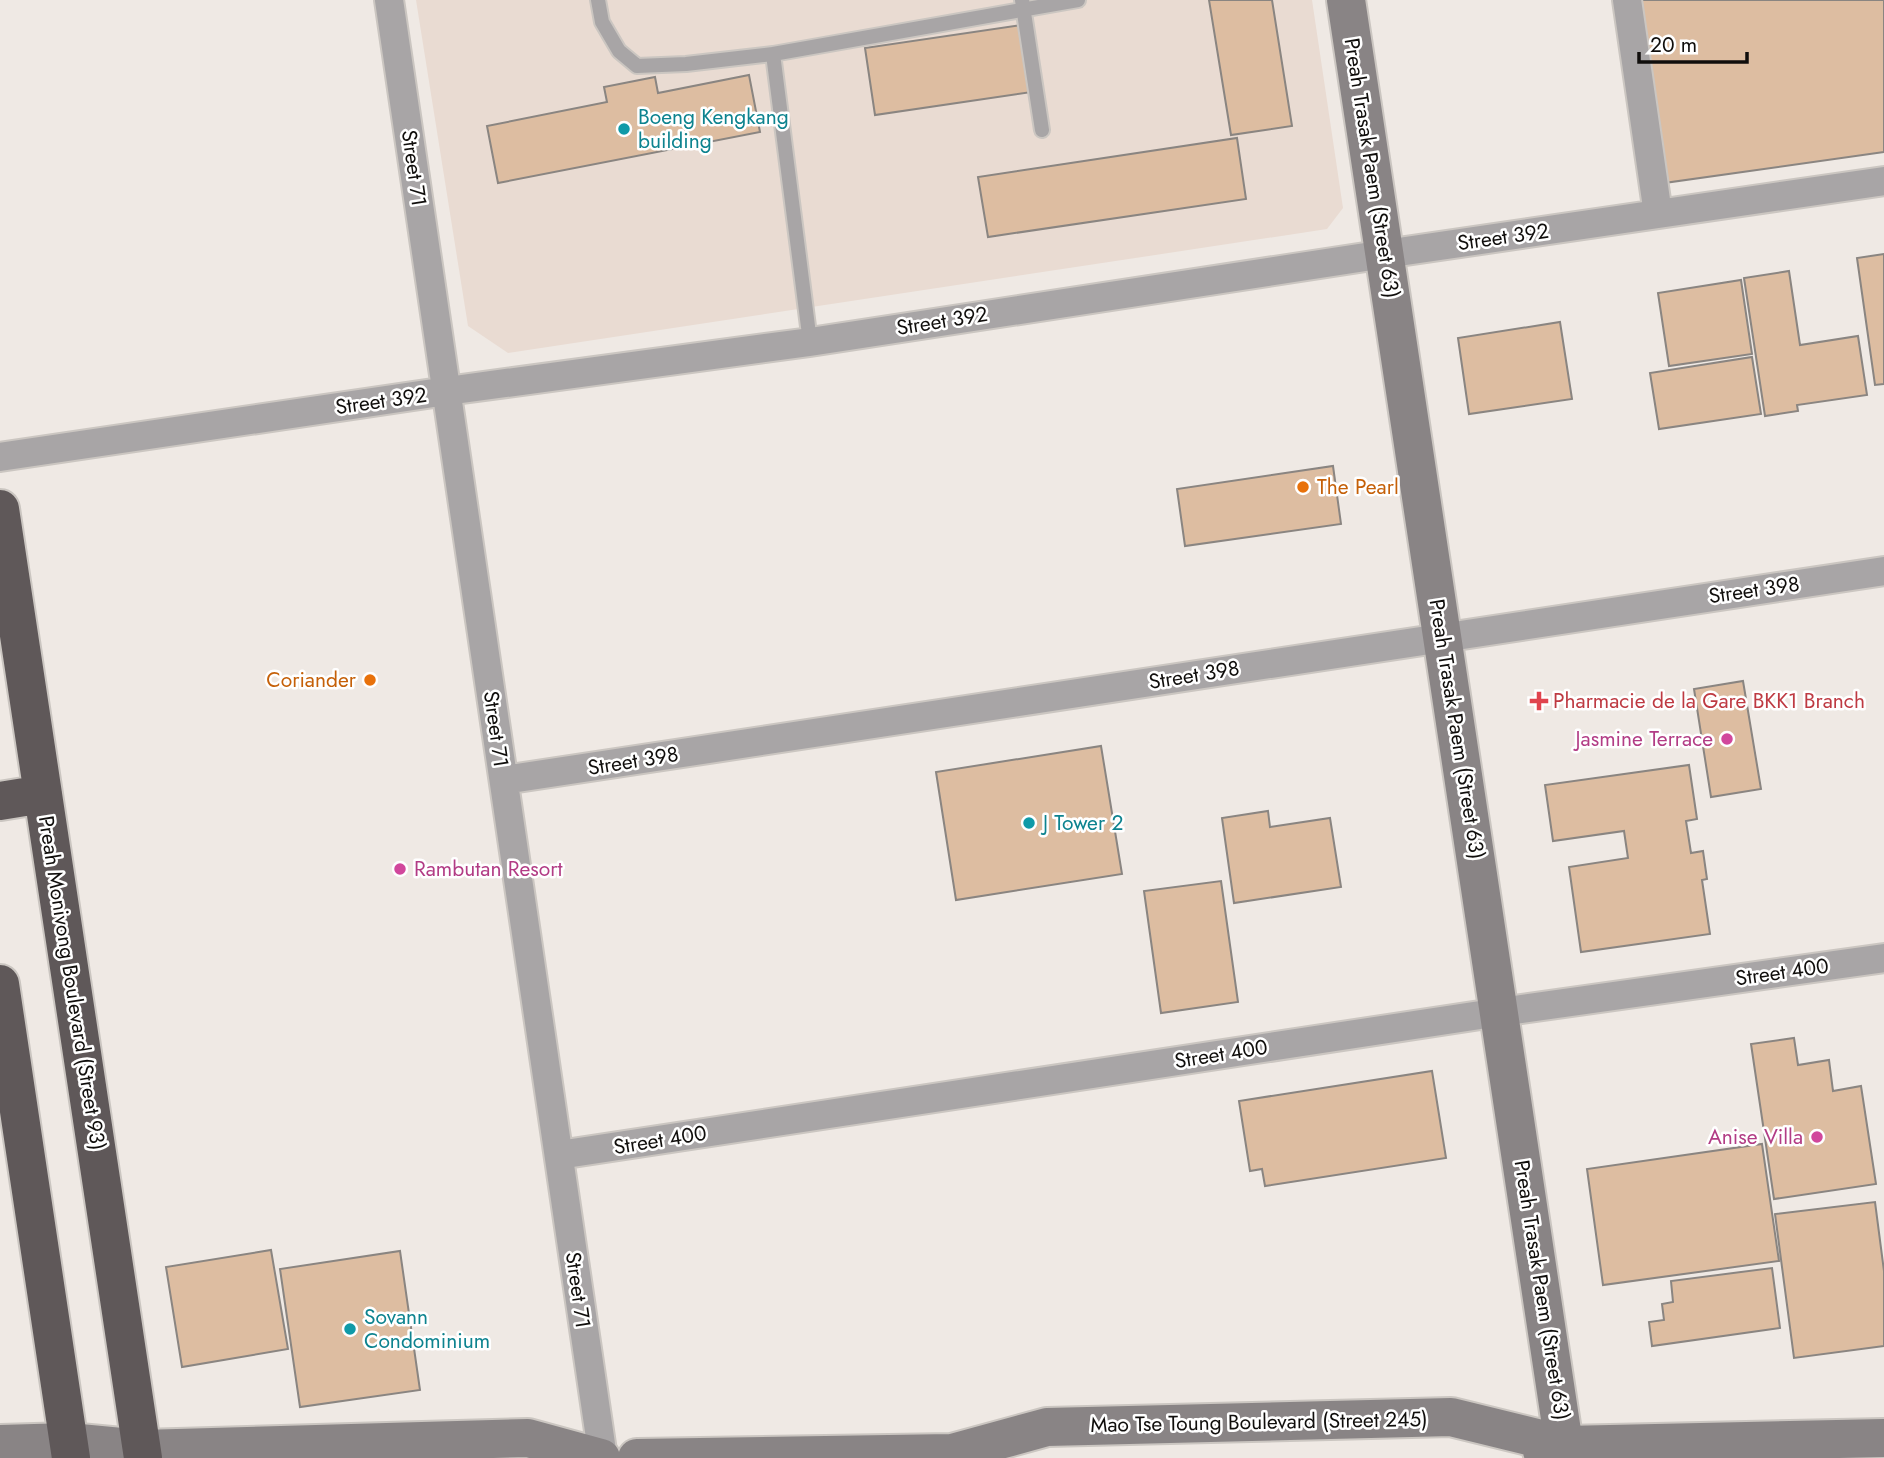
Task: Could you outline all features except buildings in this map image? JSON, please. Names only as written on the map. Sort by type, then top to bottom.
[{"type":"highway","name":"Preah Monivong Boulevard (Street 93)","points":[[0,509],[143,1453]]},
{"type":"highway","points":[[0,801],[43,794]]},
{"type":"highway","points":[[0,984],[18,1142],[70,1450]]},
{"type":"main road","name":"Preah Trasak Paem (Street 63)","points":[[1346,0],[1566,1452]]},
{"type":"main road","name":"Mao Tse Toung Boulevard (Street 245)","points":[[638,1458],[961,1456],[1047,1427],[1451,1417],[1566,1452]]},
{"type":"main road","points":[[0,1444],[143,1453],[528,1437],[602,1458]]},
{"type":"main road","name":"Mao Tse Toung Boulevard (Street 245)","points":[[1509,1458],[1566,1452],[1878,1441]]},
{"type":"street","name":"Street 71","points":[[389,0],[602,1458]]},
{"type":"street","points":[[1627,0],[1658,214]]},
{"type":"street","name":"Street 392","points":[[0,457],[447,391],[810,342],[1884,181]]},
{"type":"street","name":"Street 398","points":[[504,780],[1884,571]]},
{"type":"street","name":"Street 400","points":[[559,1156],[1500,1012],[1884,958]]},
{"type":"lane","points":[[598,0],[602,22],[619,51],[637,66],[687,64],[773,54],[1023,6],[1078,0]]},
{"type":"lane","points":[[1023,6],[1042,130]]},
{"type":"lane","points":[[773,54],[810,342]]},
{"type":"shaded area","points":[[416,0],[1312,0],[1343,208],[1327,229],[508,353],[468,326]]},
{"type":"place","name":"Boeng Kengkang building","points":[[624,129]]},
{"type":"place","name":"The Pearl","points":[[1303,487]]},
{"type":"place","name":"Coriander","points":[[370,680]]},
{"type":"place","name":"Pharmacie de la Gare BKK1 Branch","points":[[1539,701]]},
{"type":"place","name":"Jasmine Terrace","points":[[1727,739]]},
{"type":"place","name":"J Tower 2","points":[[1029,823]]},
{"type":"place","name":"Rambutan Resort","points":[[400,869]]},
{"type":"place","name":"Anise Villa","points":[[1817,1137]]},
{"type":"place","name":"Sovann Condominium","points":[[350,1329]]}]
